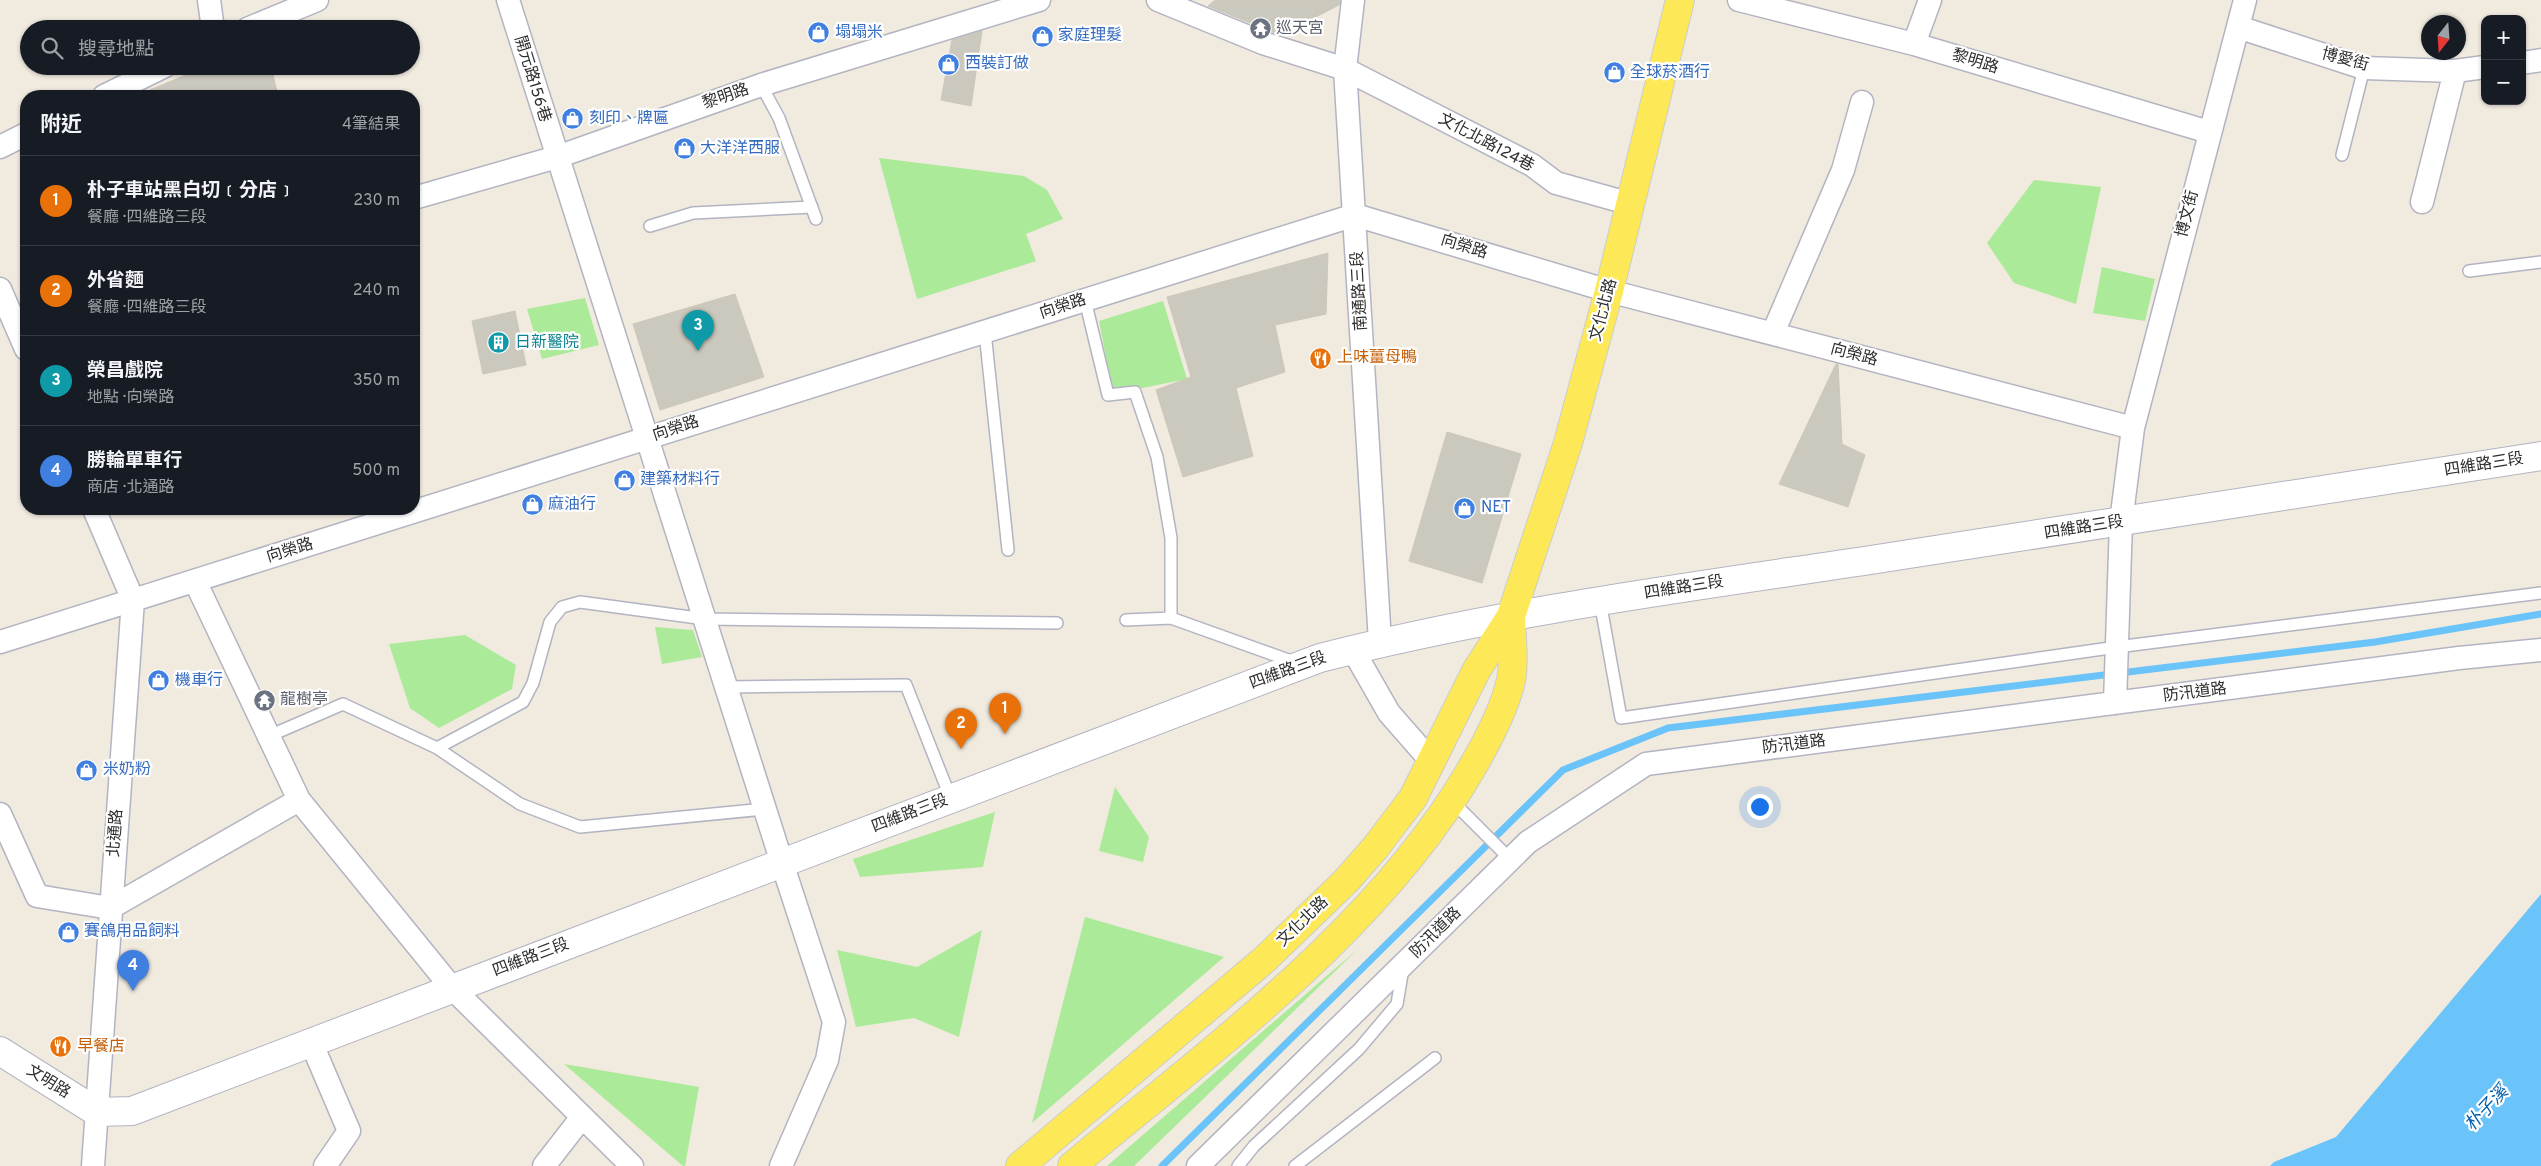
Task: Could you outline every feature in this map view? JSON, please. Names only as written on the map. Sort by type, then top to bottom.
[{"type":"main road","name":"文化北路","points":[[1020,1166],[1264,960],[1346,881],[1375,848],[1413,798],[1476,671],[1511,616],[1568,444],[1631,204],[1680,0]]},
{"type":"main road","name":"文化北路","points":[[1072,1166],[1299,976],[1377,895],[1438,823],[1488,740],[1511,680],[1511,616]]},
{"type":"street","points":[[209,0],[212,20]]},
{"type":"street","points":[[269,20],[317,0]]},
{"type":"street","name":"開元路156巷","points":[[508,0],[764,809],[834,1022],[827,1060],[781,1166]]},
{"type":"street","name":"黎明路","points":[[420,196],[557,157],[761,85],[1039,0]]},
{"type":"street","name":"文化北路124巷","points":[[1158,0],[1263,43],[1345,69],[1532,165],[1556,183],[1631,204]]},
{"type":"street","name":"南通路三段","points":[[1353,0],[1345,69],[1380,642]]},
{"type":"street","name":"黎明路","points":[[1739,0],[1914,44],[2208,132]]},
{"type":"street","points":[[1914,44],[1930,0]]},
{"type":"street","name":"博文街","points":[[2115,703],[2121,522],[2134,428],[2208,132],[2244,0]]},
{"type":"street","name":"博愛街","points":[[2238,27],[2364,68],[2455,71],[2481,68]]},
{"type":"street","points":[[2526,62],[2541,60]]},
{"type":"street","points":[[2422,202],[2455,71]]},
{"type":"street","points":[[116,90],[147,75]]},
{"type":"street","points":[[1773,333],[1843,170],[1862,102]]},
{"type":"street","points":[[0,147],[20,137]]},
{"type":"street","name":"向榮路","points":[[420,504],[648,438],[1355,215],[1609,291],[2134,428]]},
{"type":"street","points":[[0,289],[20,337]]},
{"type":"street","name":"四維路三段","points":[[97,1112],[132,1111],[1302,665],[1380,642],[1600,600],[2121,522],[2541,456]]},
{"type":"street","name":"北通路","points":[[93,1166],[133,600],[97,515]]},
{"type":"street","name":"向榮路","points":[[0,642],[194,581],[382,515]]},
{"type":"street","points":[[194,581],[300,800],[452,988],[632,1166]]},
{"type":"street","points":[[1353,650],[1389,713],[1432,762]]},
{"type":"street","name":"防汛道路","points":[[1198,1166],[1528,842],[1646,764],[2458,658],[2541,650]]},
{"type":"street","points":[[0,814],[37,896],[110,908],[300,800]]},
{"type":"street","points":[[311,1042],[349,1131],[325,1166]]},
{"type":"street","name":"文明路","points":[[0,1051],[97,1112]]},
{"type":"street","points":[[544,1166],[582,1116]]},
{"type":"lane","points":[[2342,155],[2364,68]]},
{"type":"lane","points":[[761,85],[780,118],[816,219]]},
{"type":"lane","points":[[650,226],[693,213],[812,206]]},
{"type":"lane","points":[[2469,271],[2541,262]]},
{"type":"lane","points":[[1085,300],[1108,395],[1135,392],[1157,457],[1170,538],[1170,618]]},
{"type":"lane","points":[[985,332],[1008,550]]},
{"type":"lane","points":[[1600,600],[1621,718],[2117,647],[2541,593]]},
{"type":"lane","points":[[436,748],[523,702],[533,683],[550,622],[562,607],[580,602],[704,619],[1057,623]]},
{"type":"lane","points":[[1126,620],[1170,618],[1302,665]]},
{"type":"lane","points":[[726,687],[906,685],[951,799]]},
{"type":"lane","points":[[269,736],[342,704],[436,748],[520,804],[580,827],[764,809]]},
{"type":"lane","points":[[1452,801],[1510,859]]},
{"type":"lane","points":[[1238,1166],[1254,1146],[1359,1049],[1397,1004],[1404,964]]},
{"type":"lane","points":[[1295,1166],[1435,1058]]},
{"type":"green space","points":[[879,158],[1024,176],[1047,190],[1063,219],[1026,234],[1036,261],[917,299]]},
{"type":"green space","points":[[2034,180],[2101,187],[2076,304],[2014,283],[1987,243]]},
{"type":"green space","points":[[2102,267],[2155,279],[2145,321],[2093,313]]},
{"type":"green space","points":[[585,298],[599,345],[542,359],[527,309]]},
{"type":"green space","points":[[1163,301],[1187,379],[1113,394],[1099,321]]},
{"type":"green space","points":[[655,627],[693,630],[702,657],[662,664]]},
{"type":"green space","points":[[465,635],[516,665],[512,689],[439,728],[410,708],[389,644]]},
{"type":"green space","points":[[1115,787],[1149,837],[1143,862],[1099,851]]},
{"type":"green space","points":[[995,812],[983,867],[860,877],[853,859]]},
{"type":"green space","points":[[1085,917],[1224,957],[1032,1123]]},
{"type":"green space","points":[[982,930],[959,1037],[914,1018],[856,1027],[837,950],[917,967]]},
{"type":"green space","points":[[1358,949],[1134,1166],[1107,1166]]},
{"type":"green space","points":[[564,1064],[699,1087],[685,1166],[683,1166]]},
{"type":"water","name":"朴子溪","points":[[2541,894],[2541,1166],[2270,1166],[2274,1162],[2336,1137]]},
{"type":"building","name":"巡天宮","points":[[1215,0],[1340,0],[1339,5],[1280,35],[1208,6]]},
{"type":"building","points":[[982,31],[971,106],[941,100],[952,40]]},
{"type":"building","points":[[186,75],[273,75],[277,90],[150,90]]},
{"type":"building","points":[[1328,253],[1326,314],[1275,325],[1285,372],[1236,388],[1253,456],[1183,477],[1156,390],[1191,377],[1167,297]]},
{"type":"building","points":[[735,294],[764,377],[660,410],[633,324]]},
{"type":"building","name":"日新醫院","points":[[515,311],[526,365],[483,374],[472,321]]},
{"type":"building","points":[[1836,364],[1838,364],[1842,444],[1865,455],[1848,507],[1779,484]]},
{"type":"building","name":"NET","points":[[1447,432],[1521,454],[1482,583],[1409,561]]},
{"type":"waterway","points":[[1162,1166],[1563,770],[1668,728],[2375,642],[2541,614]]},
{"type":"place","name":"巡天宮","points":[[1260,29]]},
{"type":"place","name":"塌塌米","points":[[819,33]]},
{"type":"place","name":"家庭理髮","points":[[1042,36]]},
{"type":"place","name":"西裝訂做","points":[[949,64]]},
{"type":"place","name":"全球菸酒行","points":[[1614,73]]},
{"type":"place","name":"刻印、牌匾","points":[[573,119]]},
{"type":"place","name":"大洋洋西服","points":[[684,149]]},
{"type":"place","name":"日新醫院","points":[[499,343]]},
{"type":"place","name":"榮昌戲院","points":[[698,351]]},
{"type":"place","name":"上味薑母鴨","points":[[1321,358]]},
{"type":"place","name":"建築材料行","points":[[624,480]]},
{"type":"place","name":"麻油行","points":[[532,505]]},
{"type":"place","name":"NET","points":[[1465,508]]},
{"type":"place","name":"機車行","points":[[159,681]]},
{"type":"place","name":"龍樹亭","points":[[264,700]]},
{"type":"place","name":"朴子車站黑白切﹝分店﹞","points":[[1005,734]]},
{"type":"place","name":"外省麵","points":[[961,749]]},
{"type":"place","name":"米奶粉","points":[[87,770]]},
{"type":"place","name":"賽鴿用品飼料","points":[[68,932]]},
{"type":"place","name":"勝輪單車行","points":[[133,991]]},
{"type":"place","name":"早餐店","points":[[61,1047]]}]
